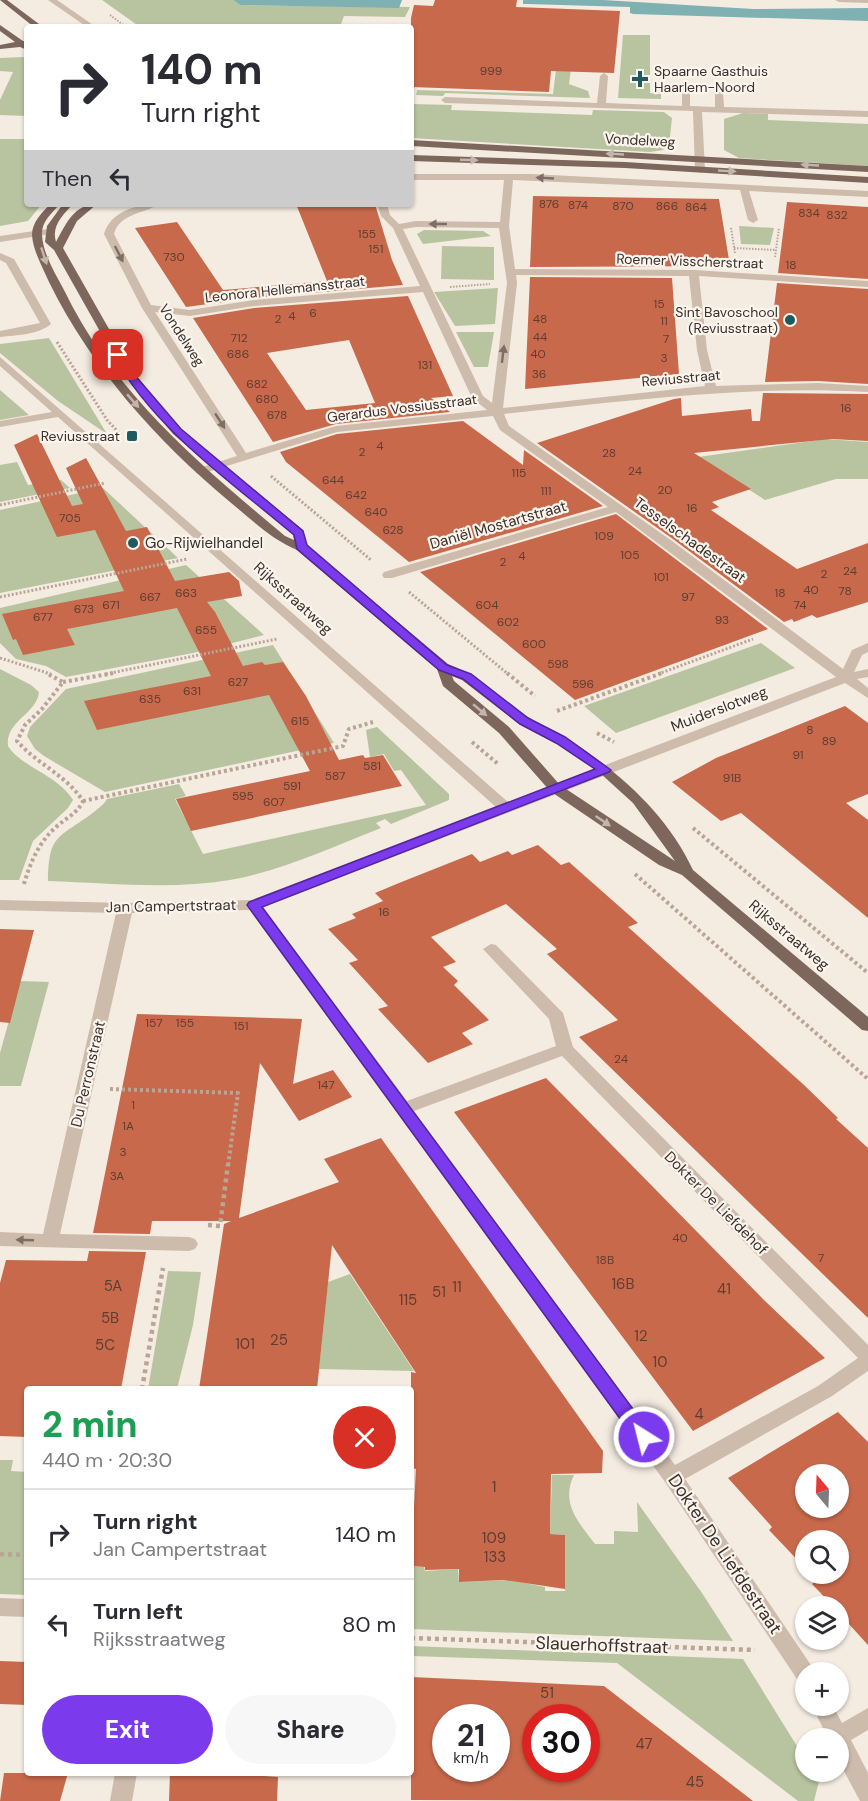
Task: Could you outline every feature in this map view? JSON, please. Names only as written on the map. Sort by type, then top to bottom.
[{"type":"main road","points":[[2,0],[35,24]]},
{"type":"main road","points":[[0,27],[24,44]]},
{"type":"main road","points":[[0,48],[24,45]]},
{"type":"main road","name":"Vondelweg","points":[[414,143],[868,169]]},
{"type":"main road","name":"Vondelweg","points":[[414,158],[700,170],[868,180]]},
{"type":"main road","points":[[37,234],[40,221],[52,207]]},
{"type":"main road","points":[[48,232],[54,220],[65,207]]},
{"type":"main road","points":[[58,248],[73,219],[88,207]]},
{"type":"main road","name":"Rijksstraatweg","points":[[48,232],[50,242],[58,248],[129,374],[177,432],[219,464],[299,533],[301,547]]},
{"type":"main road","name":"Rijksstraatweg","points":[[37,234],[53,282],[73,320],[112,377],[163,435],[201,471],[281,539],[301,547],[443,667],[467,677],[524,721],[561,740],[605,770],[638,800],[679,855],[687,872]]},
{"type":"main road","name":"Rijksstraatweg","points":[[443,667],[448,683],[504,730],[555,788],[664,862],[687,872],[868,1026]]},
{"type":"street","points":[[52,0],[88,24]]},
{"type":"street","points":[[839,0],[868,1]]},
{"type":"street","points":[[601,106],[603,76]]},
{"type":"street","points":[[686,91],[686,109]]},
{"type":"street","points":[[719,92],[720,110]]},
{"type":"street","points":[[445,100],[868,114]]},
{"type":"street","points":[[697,109],[700,170]]},
{"type":"street","points":[[414,177],[509,177],[743,186],[868,194]]},
{"type":"street","points":[[496,412],[512,278],[504,226],[509,177]]},
{"type":"street","points":[[834,178],[834,192]]},
{"type":"street","points":[[743,186],[753,220]]},
{"type":"street","name":"Vondelweg","points":[[145,207],[119,219],[109,234],[147,308],[243,457]]},
{"type":"street","name":"Tesselschadestraat","points":[[383,207],[386,216],[397,228],[478,398],[496,412],[504,428],[618,508],[868,694]]},
{"type":"street","points":[[397,228],[416,224],[504,226]]},
{"type":"street","points":[[0,239],[48,232]]},
{"type":"street","points":[[0,256],[10,261],[46,324],[37,328],[0,334]]},
{"type":"street","points":[[694,273],[702,350],[711,389]]},
{"type":"street","name":"Roemer Visscherstraat","points":[[512,278],[694,273],[868,284]]},
{"type":"street","name":"Leonora Hellemansstraat","points":[[147,308],[190,313],[254,303],[426,289]]},
{"type":"street","name":"Rijksstraatweg","points":[[0,360],[397,714],[505,807]]},
{"type":"street","name":"Reviusstraat","points":[[496,412],[711,389],[818,386],[868,389]]},
{"type":"street","name":"Gerardus Vossiusstraat","points":[[243,457],[336,429],[496,412]]},
{"type":"street","points":[[0,423],[59,414]]},
{"type":"street","points":[[201,471],[243,457]]},
{"type":"street","name":"Daniël Mostartstraat","points":[[388,574],[618,508]]},
{"type":"street","points":[[845,678],[857,653],[868,647]]},
{"type":"street","name":"Muiderslotweg","points":[[605,770],[845,678],[868,673]]},
{"type":"street","name":"Jan Campertstraat","points":[[0,905],[125,908],[254,905],[605,770]]},
{"type":"street","name":"Dokter De Liefdestraat","points":[[254,905],[672,1476],[798,1662]]},
{"type":"street","name":"Du Perronstraat","points":[[50,1240],[125,908]]},
{"type":"street","points":[[403,1109],[565,1049],[557,1017],[491,949]]},
{"type":"street","name":"Dokter De Liefdehof","points":[[565,1049],[868,1359],[825,1392],[672,1476]]},
{"type":"street","points":[[0,1239],[189,1244]]},
{"type":"street","points":[[0,1607],[24,1608]]},
{"type":"street","points":[[849,1730],[868,1718]]},
{"type":"street","points":[[849,1756],[868,1795]]},
{"type":"street","points":[[121,1801],[125,1776]]},
{"type":"path","points":[[730,224],[738,275]]},
{"type":"path","points":[[772,278],[779,228]]},
{"type":"path","points":[[734,248],[776,250]]},
{"type":"path","points":[[426,289],[512,278]]},
{"type":"path","points":[[0,505],[131,477]]},
{"type":"path","points":[[0,597],[216,553]]},
{"type":"path","points":[[388,574],[536,697]]},
{"type":"path","points":[[560,717],[554,712],[781,628]]},
{"type":"path","points":[[83,801],[75,786],[24,750],[17,741],[20,729],[46,704],[63,682],[197,657],[305,632]]},
{"type":"path","points":[[0,658],[51,674],[63,682]]},
{"type":"path","points":[[83,801],[343,746],[349,729],[397,714]]},
{"type":"path","points":[[587,730],[606,737],[639,757]]},
{"type":"path","points":[[19,905],[27,872],[38,848],[54,828],[80,808],[83,801]]},
{"type":"path","points":[[690,825],[868,974]]},
{"type":"path","points":[[85,1089],[238,1093],[220,1226],[199,1225],[189,1244]]},
{"type":"path","points":[[143,1386],[167,1243]]},
{"type":"path","points":[[0,1554],[24,1555]]},
{"type":"path","name":"Slauerhoffstraat","points":[[414,1638],[792,1651]]},
{"type":"green space","points":[[102,0],[233,0],[240,5],[410,7],[405,17],[344,16],[341,24],[136,24]]},
{"type":"green space","points":[[623,35],[650,35],[650,93],[661,94],[661,99],[618,98]]},
{"type":"green space","points":[[559,45],[573,53],[569,84],[588,91],[590,98],[445,93],[443,96],[416,95],[417,90],[553,94]]},
{"type":"green space","points":[[0,58],[24,58],[24,116],[0,115],[0,100],[13,72],[0,71]]},
{"type":"green space","points":[[414,104],[452,105],[451,110],[592,115],[593,110],[664,112],[672,118],[669,145],[663,150],[650,152],[414,138]]},
{"type":"green space","points":[[743,113],[768,114],[768,120],[868,124],[868,166],[739,158],[724,150],[724,119]]},
{"type":"green space","points":[[0,139],[24,139],[24,207],[40,207],[28,221],[0,226]]},
{"type":"green space","points":[[739,226],[774,228],[770,245],[741,244]]},
{"type":"green space","points":[[424,230],[483,231],[491,236],[423,244],[417,234]]},
{"type":"green space","points":[[442,246],[494,247],[494,280],[441,279]]},
{"type":"green space","points":[[498,288],[495,324],[455,326],[434,292]]},
{"type":"green space","points":[[456,332],[494,332],[488,367],[474,367]]},
{"type":"green space","points":[[49,338],[107,434],[58,401],[0,353],[0,344]]},
{"type":"green space","points":[[0,390],[29,415],[0,420]]},
{"type":"green space","points":[[826,439],[868,442],[868,479],[836,479],[765,500],[698,457]]},
{"type":"green space","points":[[17,462],[28,485],[61,480],[70,488],[0,502],[0,465]]},
{"type":"green space","points":[[103,488],[178,558],[0,593],[0,510]]},
{"type":"green space","points":[[186,565],[264,635],[193,653],[66,677],[46,666],[16,659],[0,643],[0,608]]},
{"type":"green space","points":[[761,643],[795,668],[616,733],[584,706]]},
{"type":"green space","points":[[273,645],[334,743],[105,792],[44,756],[35,749],[27,736],[30,727],[66,689]]},
{"type":"green space","points":[[0,669],[31,685],[39,692],[33,706],[11,730],[8,746],[22,760],[58,784],[73,800],[68,808],[33,841],[19,880],[0,880]]},
{"type":"green space","points":[[377,727],[449,794],[449,800],[391,824],[385,819],[376,823],[381,828],[307,858],[269,871],[230,880],[185,885],[48,881],[50,855],[57,840],[104,804],[107,799],[179,784],[186,796],[175,799],[203,854],[426,805],[401,770],[394,771],[384,754],[370,757],[366,730]]},
{"type":"green space","points":[[20,981],[49,982],[21,1086],[0,1086],[0,1053]]},
{"type":"green space","points":[[168,1271],[201,1272],[193,1325],[178,1386],[149,1386]]},
{"type":"green space","points":[[350,1274],[414,1371],[319,1369],[328,1282]]},
{"type":"green space","points":[[0,1460],[13,1460],[11,1471],[24,1472],[24,1595],[0,1594]]},
{"type":"green space","points":[[552,1475],[574,1475],[570,1485],[570,1504],[595,1544],[614,1544],[614,1531],[638,1532],[637,1502],[733,1641],[414,1629],[414,1566],[424,1567],[425,1571],[458,1569],[459,1582],[510,1580],[545,1587],[545,1591],[565,1591],[565,1535],[550,1534]]},
{"type":"green space","points":[[414,1646],[743,1659],[795,1743],[795,1782],[819,1782],[814,1801],[798,1801],[617,1663],[414,1656]]},
{"type":"water","points":[[233,0],[402,0],[399,8],[240,5]]},
{"type":"water","points":[[523,0],[603,0],[753,9],[868,8],[868,21],[633,14],[630,13],[630,7],[523,4]]},
{"type":"building","points":[[435,0],[517,0],[516,7],[620,11],[614,73],[551,71],[549,92],[414,87],[414,24],[411,24],[411,18],[414,5],[433,6]]},
{"type":"building","points":[[533,196],[719,199],[730,266],[530,267]]},
{"type":"building","points":[[787,202],[868,207],[868,279],[778,273]]},
{"type":"building","points":[[297,207],[376,207],[392,260],[403,285],[254,298],[186,307],[135,228],[177,222],[223,290],[327,281]]},
{"type":"building","points":[[530,277],[672,278],[679,374],[525,389]]},
{"type":"building","name":"Sint Bavoschool (Reviusstraat)","points":[[777,283],[868,289],[868,384],[818,381],[765,382]]},
{"type":"building","points":[[408,296],[453,396],[431,398],[450,412],[336,424],[273,442],[193,318],[254,308]],"holes":[[[349,340],[375,403],[306,410],[267,353]]]},
{"type":"building","points":[[763,393],[868,394],[868,441],[832,439],[694,453],[751,489],[712,502],[719,507],[711,510],[797,569],[868,543],[868,602],[817,618],[812,615],[794,622],[792,619],[784,622],[673,539],[537,443],[681,398],[682,416],[751,409],[752,421],[760,421]]},
{"type":"building","points":[[463,421],[523,465],[524,450],[603,506],[409,562],[286,462],[280,452],[337,434]]},
{"type":"building","points":[[37,434],[72,506],[83,504],[66,468],[86,458],[126,531],[147,527],[175,581],[229,572],[239,581],[242,596],[207,602],[215,612],[243,666],[262,662],[265,665],[283,662],[306,696],[339,760],[363,755],[365,758],[383,755],[402,786],[191,831],[176,799],[310,771],[269,695],[97,730],[84,701],[211,676],[177,608],[67,629],[75,645],[23,655],[16,639],[13,640],[2,614],[124,591],[95,530],[57,537],[14,445]]},
{"type":"building","points":[[616,514],[768,629],[575,700],[420,572]]},
{"type":"building","points":[[845,706],[868,723],[868,794],[846,803],[868,820],[868,918],[741,813],[721,821],[672,782],[716,758]]},
{"type":"building","points":[[538,845],[561,865],[569,862],[638,923],[628,927],[804,1085],[868,1148],[868,1318],[579,1037],[618,1020],[547,954],[557,949],[506,904],[431,937],[456,962],[443,967],[458,981],[454,985],[489,1020],[462,1033],[473,1044],[428,1063],[378,1009],[388,1006],[349,963],[358,960],[328,929],[356,918],[352,914],[383,901],[375,893],[399,883],[472,854],[480,862],[508,851],[512,855]]},
{"type":"building","points":[[0,929],[34,930],[10,1023],[0,1022]]},
{"type":"building","points":[[137,1014],[302,1019],[293,1084],[333,1070],[352,1097],[299,1121],[260,1063],[239,1218],[339,1182],[324,1159],[381,1138],[603,1451],[602,1473],[551,1474],[550,1534],[565,1535],[565,1589],[504,1580],[459,1582],[459,1569],[425,1570],[425,1567],[414,1566],[416,1469],[414,1469],[414,1386],[411,1386],[411,1372],[416,1373],[332,1245],[317,1386],[199,1386],[224,1224],[231,1221],[152,1221],[150,1234],[93,1233]]},
{"type":"building","points":[[546,1078],[765,1301],[825,1358],[693,1431],[454,1112]]},
{"type":"building","points":[[89,1251],[146,1252],[122,1386],[24,1386],[24,1437],[0,1436],[0,1283],[6,1260],[87,1261]]},
{"type":"building","points":[[838,1412],[868,1442],[868,1645],[849,1624],[849,1596],[823,1596],[812,1584],[849,1584],[849,1530],[795,1530],[795,1557],[769,1530],[772,1527],[728,1478]]},
{"type":"building","points":[[0,1661],[24,1662],[24,1705],[0,1704]]},
{"type":"building","points":[[414,1677],[604,1686],[753,1801],[411,1800],[411,1776],[414,1776]]},
{"type":"building","points":[[4,1773],[24,1773],[24,1776],[67,1776],[60,1801],[0,1801]]},
{"type":"building","points":[[170,1776],[278,1777],[277,1801],[169,1801]]},
{"type":"place","name":"Spaarne Gasthuis Haarlem-Noord","points":[[640,79]]},
{"type":"place","name":"Sint Bavoschool (Reviusstraat)","points":[[790,320]]},
{"type":"place","name":"Reviusstraat","points":[[132,436]]},
{"type":"place","name":"Go-Rijwielhandel","points":[[133,543]]},
{"type":"route","points":[[118,355],[129,374],[177,432],[219,464],[299,533],[301,547],[443,667],[467,677],[524,721],[561,740],[605,770],[254,905],[644,1437]]}]
